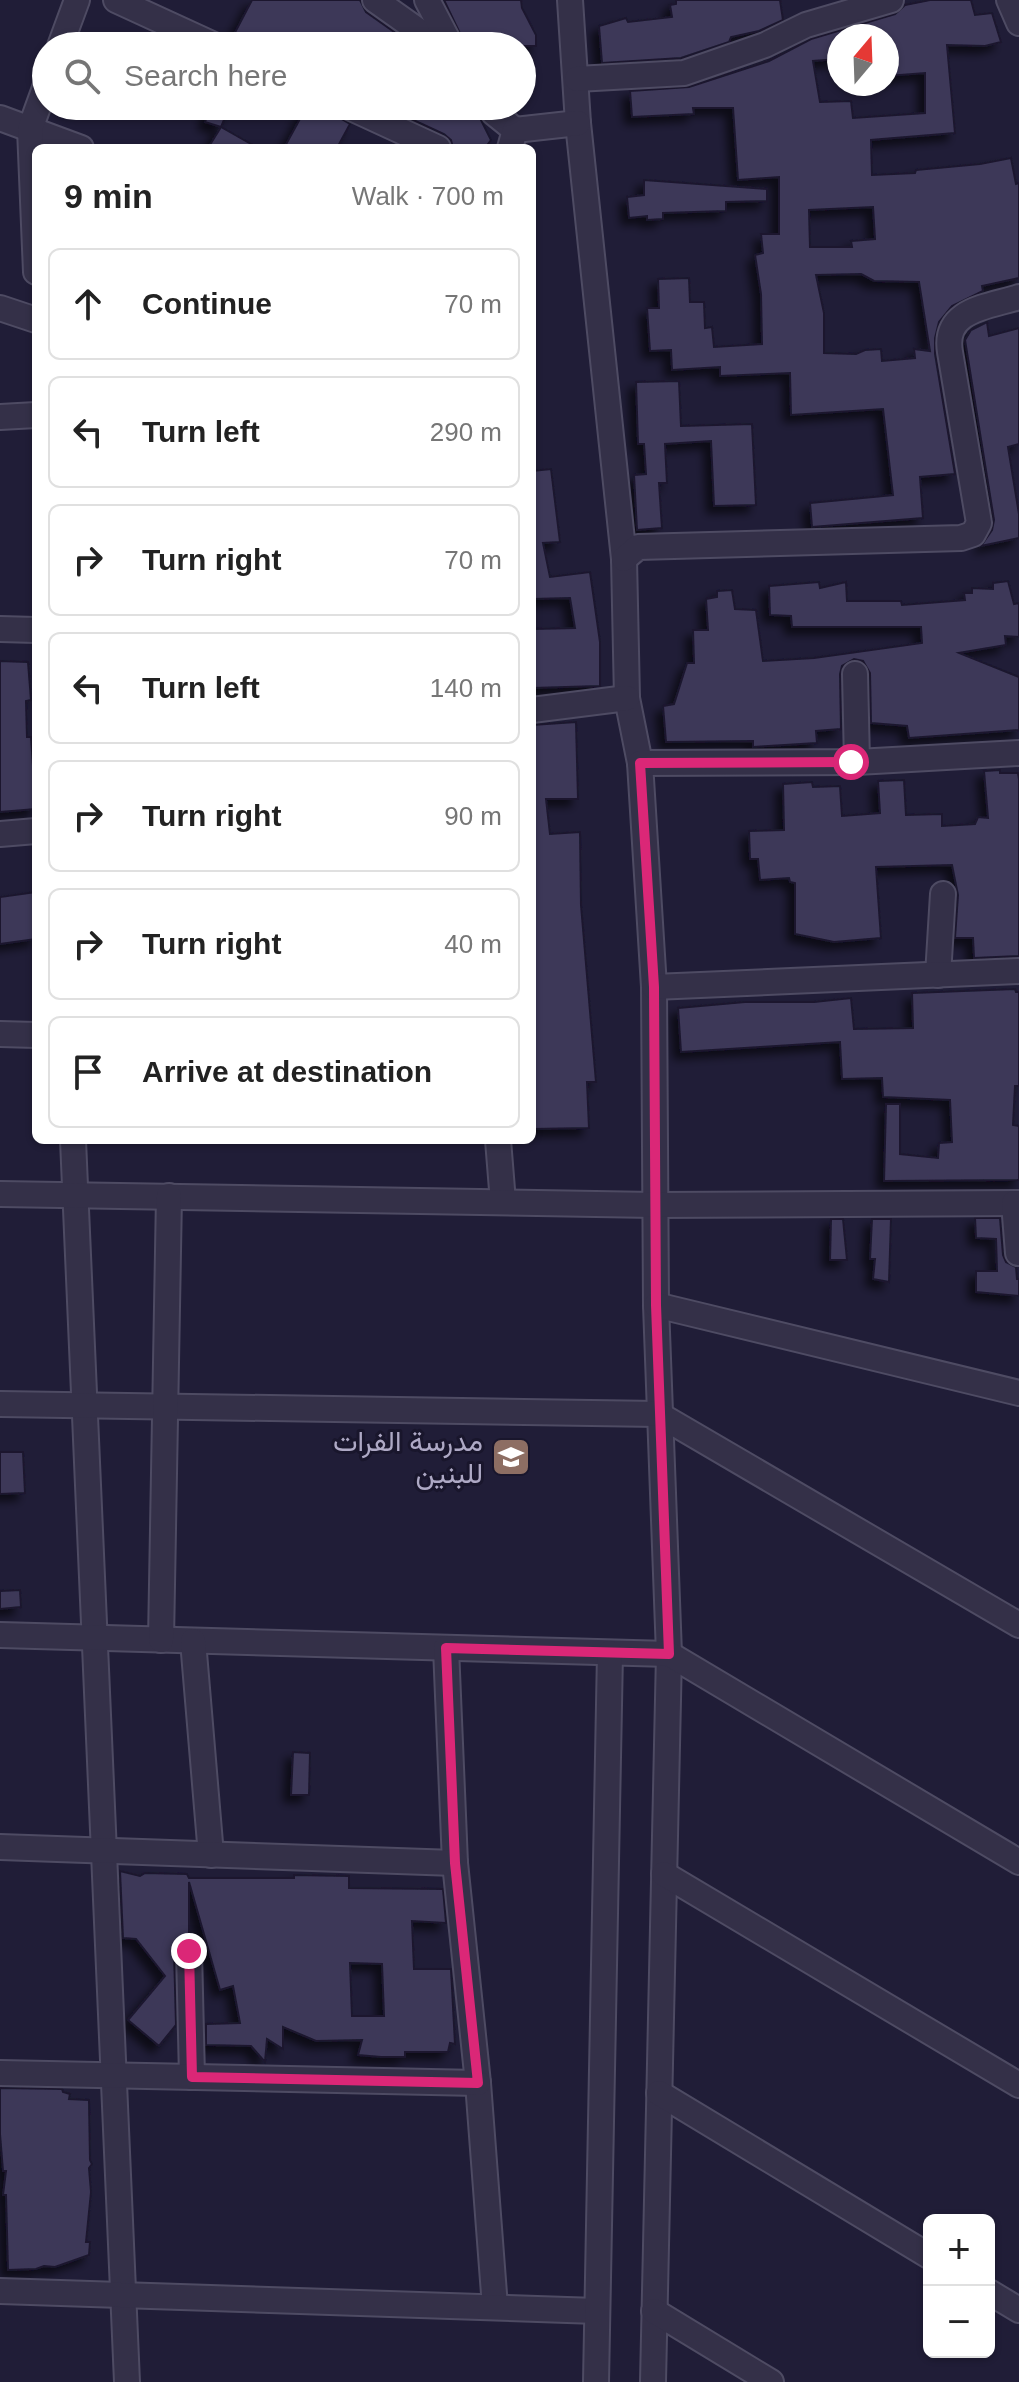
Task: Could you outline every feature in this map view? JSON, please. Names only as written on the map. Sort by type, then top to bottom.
[{"type":"street","points":[[65,32],[77,0]]},
{"type":"street","points":[[116,0],[186,32]]},
{"type":"street","points":[[375,0],[420,32]]},
{"type":"street","points":[[427,0],[444,32]]},
{"type":"street","points":[[570,0],[578,123],[624,559],[627,698],[640,763],[654,987],[658,1414],[669,1654],[653,2382]]},
{"type":"street","points":[[577,79],[684,73],[765,45],[806,25],[891,0]]},
{"type":"street","points":[[1009,0],[1019,23]]},
{"type":"street","points":[[0,118],[70,144]]},
{"type":"street","points":[[32,177],[30,129],[33,120]]},
{"type":"street","points":[[377,120],[429,144]]},
{"type":"street","points":[[499,120],[513,139],[578,123]]},
{"type":"street","points":[[624,559],[638,547],[961,538],[973,534],[979,523],[949,333],[961,316],[1019,297]]},
{"type":"street","points":[[0,308],[32,319]]},
{"type":"street","points":[[0,417],[32,415]]},
{"type":"street","points":[[0,629],[32,630]]},
{"type":"street","points":[[855,674],[857,762]]},
{"type":"street","points":[[536,709],[627,698]]},
{"type":"street","points":[[640,763],[857,762],[1019,753]]},
{"type":"street","points":[[0,834],[32,831]]},
{"type":"street","points":[[938,975],[943,894]]},
{"type":"street","points":[[654,987],[1019,971]]},
{"type":"street","points":[[0,1034],[32,1035]]},
{"type":"street","points":[[73,1144],[127,2382]]},
{"type":"street","points":[[498,1144],[503,1202]]},
{"type":"street","points":[[0,1194],[654,1205],[1016,1203],[1018,1253]]},
{"type":"street","points":[[161,1640],[169,1196]]},
{"type":"street","points":[[656,1305],[1019,1393]]},
{"type":"street","points":[[0,1404],[658,1414],[1019,1625]]},
{"type":"street","points":[[0,1635],[669,1654],[1019,1862]]},
{"type":"street","points":[[193,1641],[211,1855]]},
{"type":"street","points":[[446,1648],[455,1863],[478,2083],[495,2307]]},
{"type":"street","points":[[596,2382],[610,1653]]},
{"type":"street","points":[[0,1847],[455,1863]]},
{"type":"street","points":[[664,1874],[1019,2085]]},
{"type":"street","points":[[189,1951],[192,2077]]},
{"type":"street","points":[[0,2073],[478,2083]]},
{"type":"street","points":[[659,2093],[923,2252]]},
{"type":"street","points":[[0,2282],[0,2291],[597,2311]]},
{"type":"street","points":[[995,2296],[1019,2310]]},
{"type":"street","points":[[654,2311],[771,2382]]},
{"type":"building","points":[[252,0],[360,0],[366,12],[394,32],[235,32]]},
{"type":"building","points":[[444,0],[521,0],[534,32],[459,32]]},
{"type":"building","points":[[676,0],[780,0],[783,20],[681,58],[602,63],[599,26],[626,18],[628,22],[672,17],[670,5],[676,4]]},
{"type":"building","points":[[930,0],[971,0],[975,15],[992,13],[1001,42],[985,46],[947,45],[955,133],[871,140],[872,175],[915,173],[916,170],[1011,158],[1016,184],[1019,183],[1019,278],[982,286],[983,291],[952,306],[939,322],[935,354],[955,474],[920,477],[923,518],[812,527],[810,503],[893,495],[883,409],[791,415],[790,373],[720,376],[720,367],[672,370],[671,350],[650,351],[647,308],[659,308],[658,279],[689,278],[690,302],[704,302],[705,328],[712,327],[714,347],[762,344],[761,294],[755,255],[763,253],[761,234],[779,234],[779,177],[738,180],[733,108],[693,108],[694,114],[632,117],[630,91],[689,87],[769,61],[827,34],[827,60],[813,61],[820,102],[851,101],[853,118],[925,113],[925,73],[899,75],[899,24],[861,24],[895,14],[905,5]],"holes":[[[873,207],[875,239],[851,241],[852,247],[810,247],[809,210]],[[861,274],[874,281],[919,282],[930,351],[914,349],[915,358],[882,361],[881,349],[856,354],[824,353],[824,313],[816,275]]]},
{"type":"building","points":[[206,120],[224,120],[221,127]]},
{"type":"building","points":[[299,120],[343,120],[350,124],[339,144],[286,144]]},
{"type":"building","points":[[414,120],[481,120],[491,140],[488,144],[452,144],[444,134]]},
{"type":"building","points":[[221,127],[251,144],[210,144]]},
{"type":"building","points":[[644,180],[767,189],[767,201],[726,202],[726,211],[663,213],[663,219],[647,220],[647,216],[629,218],[627,197],[644,195]]},
{"type":"building","points":[[987,322],[989,336],[1019,328],[1019,444],[1008,447],[1019,514],[1019,538],[981,546],[992,530],[994,520],[965,340],[971,330]]},
{"type":"building","points":[[679,381],[681,426],[752,424],[756,505],[714,506],[711,441],[665,444],[667,483],[659,483],[662,528],[637,530],[634,475],[646,474],[644,444],[638,444],[636,382]]},
{"type":"building","points":[[551,469],[560,542],[543,543],[550,577],[590,572],[600,642],[600,686],[536,688],[536,629],[575,628],[570,598],[536,599],[536,471]]},
{"type":"building","points":[[1008,581],[1014,604],[1019,603],[1019,637],[1005,636],[1006,645],[959,653],[1019,677],[1019,730],[909,738],[907,726],[871,723],[870,673],[863,661],[854,659],[842,666],[840,674],[841,729],[816,731],[817,743],[753,747],[753,741],[666,742],[663,706],[674,704],[687,663],[694,663],[693,630],[708,630],[706,599],[717,597],[717,591],[732,590],[735,609],[756,610],[763,661],[814,658],[922,643],[921,627],[792,627],[791,616],[770,615],[769,586],[819,582],[820,588],[846,582],[847,601],[901,601],[902,605],[965,600],[964,593],[972,593],[972,588],[993,589],[993,583]]},
{"type":"building","points":[[0,661],[28,662],[31,700],[26,701],[27,737],[31,737],[32,751],[32,809],[0,812]]},
{"type":"building","points":[[576,722],[578,799],[546,799],[550,834],[580,832],[581,905],[596,1082],[587,1082],[589,1128],[536,1129],[536,725]]},
{"type":"building","points":[[1000,770],[1000,773],[1018,773],[1019,779],[1019,956],[974,958],[973,938],[955,938],[958,895],[952,865],[876,867],[881,938],[834,942],[795,934],[795,883],[790,882],[789,878],[760,880],[758,859],[750,859],[749,831],[784,830],[783,784],[812,782],[813,787],[840,786],[842,816],[880,813],[878,781],[904,780],[906,815],[942,814],[942,826],[975,824],[978,817],[988,818],[984,771]]},
{"type":"building","points":[[32,893],[32,940],[0,944],[0,897]]},
{"type":"building","points":[[1015,989],[1019,992],[1019,1086],[1015,1086],[1013,1125],[1019,1126],[1019,1180],[884,1181],[886,1104],[900,1104],[900,1154],[938,1158],[939,1143],[952,1142],[950,1100],[883,1097],[882,1078],[842,1079],[840,1042],[681,1052],[678,1008],[851,998],[854,1029],[913,1028],[912,993]]},
{"type":"building","points":[[975,1218],[1000,1218],[1003,1255],[1006,1262],[1016,1267],[1019,1296],[976,1292],[976,1271],[997,1271],[996,1239],[976,1238]]},
{"type":"building","points":[[831,1219],[843,1219],[847,1260],[830,1260]]},
{"type":"building","points":[[872,1219],[891,1219],[889,1282],[873,1279],[875,1259],[870,1259]]},
{"type":"building","points":[[0,1452],[23,1452],[25,1493],[0,1494]]},
{"type":"building","points":[[20,1590],[21,1607],[0,1609],[0,1591]]},
{"type":"building","points":[[293,1752],[310,1753],[309,1795],[291,1795]]},
{"type":"building","points":[[120,1871],[140,1876],[145,1873],[187,1874],[189,1878],[349,1876],[349,1888],[443,1889],[446,1923],[412,1921],[414,1969],[451,1969],[455,2044],[450,2043],[448,2052],[405,2052],[405,2057],[358,2055],[362,2040],[316,2041],[283,2027],[283,2049],[267,2039],[265,2062],[251,2046],[206,2045],[206,2024],[240,2023],[233,1986],[220,1990],[189,1882],[189,1936],[181,1939],[174,1951],[176,2025],[159,2046],[128,2020],[165,1976],[136,1939],[123,1938]],"holes":[[[350,1963],[382,1964],[384,2016],[352,2016]]]},
{"type":"building","points":[[0,2088],[62,2089],[70,2094],[69,2099],[89,2100],[92,2164],[89,2168],[91,2192],[86,2242],[90,2242],[89,2255],[55,2267],[8,2270]]},
{"type":"place","name":"مدرسة الفرات للبنين","points":[[511,1457]]},
{"type":"route","points":[[189,1951],[192,2077],[478,2083],[455,1863],[446,1648],[669,1654],[658,1414],[654,987],[640,763],[851,762]]}]
